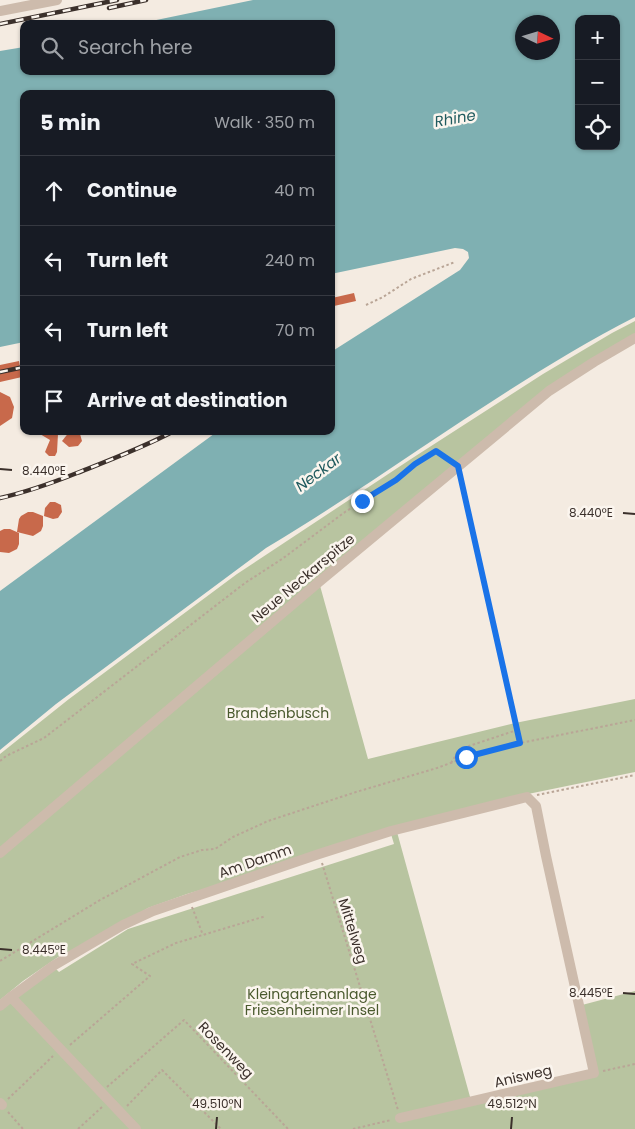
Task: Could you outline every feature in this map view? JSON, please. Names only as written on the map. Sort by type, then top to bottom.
[{"type":"street","points":[[0,12],[57,0]]},
{"type":"street","name":"Neue Neckarspitze","points":[[0,852],[549,391],[635,338]]},
{"type":"street","points":[[527,797],[536,806],[594,1073]]},
{"type":"street","name":"Am Damm","points":[[0,1006],[53,966],[123,925],[153,911],[391,832],[527,797]]},
{"type":"street","points":[[11,997],[136,1129]]},
{"type":"street","name":"Anisweg","points":[[400,1118],[594,1073]]},
{"type":"path","points":[[366,305],[383,297],[411,279],[455,262]]},
{"type":"path","points":[[0,761],[6,756],[44,738],[245,583],[282,559],[345,512],[396,480],[415,464],[436,451],[458,466],[520,743]]},
{"type":"path","points":[[0,961],[100,900],[180,858],[202,850],[215,849],[233,837],[268,821],[466,757],[520,743],[635,720]]},
{"type":"path","points":[[451,763],[460,749],[517,730]]},
{"type":"path","points":[[527,797],[635,775]]},
{"type":"path","name":"Mittelweg","points":[[320,854],[400,1118]]},
{"type":"path","points":[[188,898],[202,935]]},
{"type":"path","points":[[24,1129],[1,1104],[61,1050],[150,976],[132,964],[172,945],[266,916]]},
{"type":"path","name":"Rosenweg","points":[[101,1092],[184,1020],[288,1129]]},
{"type":"path","points":[[594,1073],[635,1064]]},
{"type":"path","points":[[120,1113],[162,1070],[221,1129]]},
{"type":"path","points":[[78,1129],[109,1101]]},
{"type":"path","points":[[353,1129],[400,1118]]},
{"type":"green space","name":"Brandenbusch","points":[[635,321],[635,338],[549,391],[319,582],[368,759],[515,723],[635,699],[635,772],[528,794],[187,894],[148,908],[63,958],[64,953],[23,981],[0,1000],[0,754],[69,699],[237,574],[543,374]]},
{"type":"green space","name":"Kleingartenanlage Friesenheimer Insel","points":[[397,832],[472,1104],[597,1075],[582,1005],[635,991],[635,1129],[0,1129],[0,1010],[55,968],[59,972],[128,929],[394,844],[391,834]]},
{"type":"water","points":[[253,0],[635,0],[635,317],[540,371],[266,548],[56,704],[0,750],[0,591],[213,435],[335,435],[335,349],[460,270],[469,258],[468,252],[455,248],[335,273],[335,90],[20,90],[20,343],[0,347],[0,51],[20,48],[20,75],[335,75],[335,20],[156,20]]},
{"type":"building","points":[[354,293],[356,301],[335,306],[335,297]]},
{"type":"building","points":[[19,361],[20,377],[0,382],[0,365]]},
{"type":"building","points":[[0,392],[10,397],[14,407],[12,418],[0,426]]},
{"type":"building","points":[[42,435],[58,435],[55,456],[49,456],[45,452],[50,440]]},
{"type":"building","points":[[67,435],[80,435],[82,441],[78,446],[69,447],[62,441]]},
{"type":"building","points":[[50,502],[61,505],[62,512],[58,518],[53,519],[44,516],[45,508]]},
{"type":"building","points":[[28,512],[43,516],[41,531],[33,536],[17,532],[19,519]]},
{"type":"building","points":[[10,529],[19,533],[17,549],[9,553],[0,552],[0,531]]},
{"type":"railway","points":[[0,24],[117,0]]},
{"type":"railway","points":[[109,8],[146,0]]},
{"type":"railway","points":[[0,372],[20,368]]},
{"type":"railway","points":[[0,498],[68,477],[166,435]]},
{"type":"route","points":[[362,501],[396,480],[415,464],[436,451],[458,466],[520,743],[466,757]]},
{"type":"water label","name":"Rhine","points":[[455,118]]},
{"type":"water label","name":"Neckar","points":[[318,472]]}]
